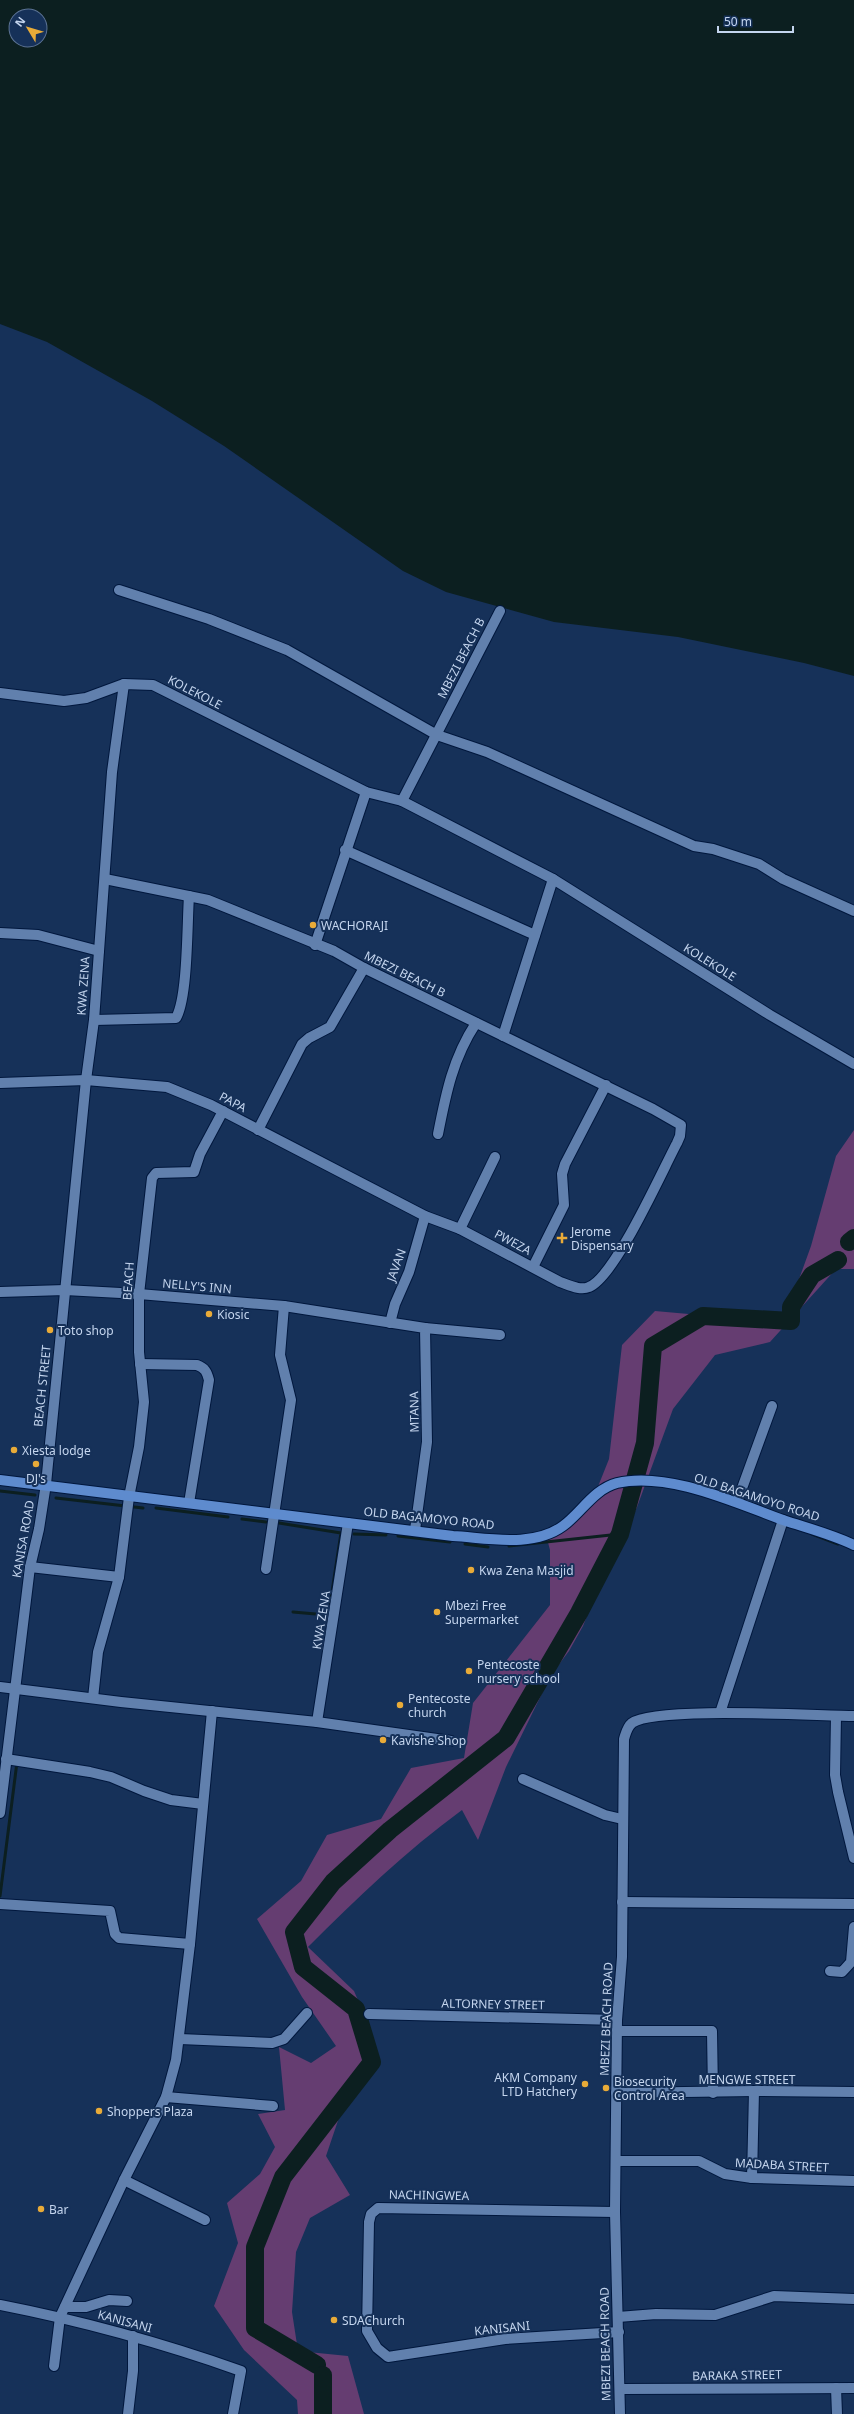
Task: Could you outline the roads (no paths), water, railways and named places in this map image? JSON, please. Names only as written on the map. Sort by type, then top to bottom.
[{"type":"main road","name":"OLD BAGAMOYO ROAD","points":[[0,1480],[46,1484],[129,1497],[274,1512],[454,1536],[522,1540],[549,1534],[562,1526],[605,1488],[617,1483],[650,1482],[674,1484],[737,1502],[783,1520],[835,1536],[854,1545]]},
{"type":"street","points":[[119,590],[209,619],[287,650],[437,735],[487,752],[694,846],[713,849],[759,864],[783,879],[854,911]]},
{"type":"street","name":"MBEZI BEACH B","points":[[402,801],[500,611]]},
{"type":"street","name":"KOLEKOLE","points":[[0,693],[64,701],[86,698],[124,684],[153,686],[366,792],[402,801],[553,879],[763,1011],[854,1064]]},
{"type":"street","name":"KWA ZENA","points":[[65,1290],[86,1080],[94,1020],[112,772],[124,684]]},
{"type":"street","points":[[315,945],[366,792]]},
{"type":"street","points":[[346,850],[535,935]]},
{"type":"street","name":"MBEZI BEACH B","points":[[105,879],[208,900],[239,911],[315,945],[334,951],[364,968],[502,1036],[606,1085],[681,1125]]},
{"type":"street","points":[[502,1036],[553,879]]},
{"type":"street","points":[[94,1020],[176,1018],[179,1013],[184,976],[189,896]]},
{"type":"street","points":[[0,932],[38,935],[99,951]]},
{"type":"street","points":[[258,1130],[302,1044],[330,1027],[364,968]]},
{"type":"street","points":[[438,1134],[449,1079],[457,1057],[476,1023]]},
{"type":"street","name":"PAPA","points":[[0,1083],[86,1080],[167,1087],[223,1111],[258,1130]]},
{"type":"street","points":[[533,1267],[564,1204],[562,1174],[565,1164],[606,1085]]},
{"type":"street","name":"BEACH","points":[[93,1698],[98,1652],[119,1578],[129,1497],[139,1447],[144,1402],[140,1364],[139,1294],[152,1178],[156,1173],[194,1172],[200,1154],[223,1111]]},
{"type":"street","name":"PWEZA","points":[[258,1130],[307,1153],[425,1216],[460,1228],[575,1288],[589,1287],[598,1281],[614,1262],[677,1143],[680,1136],[681,1125]]},
{"type":"street","points":[[460,1228],[496,1157]]},
{"type":"street","name":"JAVAN","points":[[390,1323],[395,1304],[409,1272],[425,1216]]},
{"type":"street","name":"NELLY'S INN","points":[[0,1292],[65,1290],[139,1294],[284,1306],[390,1323]]},
{"type":"street","name":"BEACH STREET","points":[[46,1484],[65,1290]]},
{"type":"street","points":[[266,1569],[291,1400],[280,1355],[284,1306]]},
{"type":"street","points":[[390,1323],[500,1335]]},
{"type":"street","name":"MTANA","points":[[415,1530],[427,1442],[425,1328]]},
{"type":"street","points":[[140,1364],[197,1365],[203,1367],[207,1372],[209,1380],[189,1504]]},
{"type":"street","points":[[737,1502],[772,1406]]},
{"type":"street","name":"KANISA ROAD","points":[[0,1813],[30,1567],[39,1529],[46,1484]]},
{"type":"street","points":[[783,1520],[720,1713],[854,1716]]},
{"type":"street","name":"KWA ZENA","points":[[317,1722],[348,1523]]},
{"type":"street","points":[[30,1567],[119,1578]]},
{"type":"street","points":[[0,1686],[93,1698],[317,1722],[451,1741]]},
{"type":"street","points":[[54,2366],[60,2317],[124,2180],[166,2097],[180,2039],[181,2010],[190,1944],[212,1711]]},
{"type":"street","name":"MBEZI BEACH ROAD","points":[[620,2414],[615,2212],[618,2020],[622,1957],[622,1819],[624,1739],[626,1730],[632,1723],[649,1716],[720,1713]]},
{"type":"street","points":[[836,1716],[837,1786],[854,1858]]},
{"type":"street","points":[[6,1759],[90,1772],[111,1777],[144,1791],[172,1800],[203,1804]]},
{"type":"street","points":[[523,1779],[605,1815],[622,1819]]},
{"type":"street","points":[[622,1902],[854,1904]]},
{"type":"street","points":[[0,1904],[110,1911],[115,1934],[119,1938],[190,1944]]},
{"type":"street","points":[[830,1971],[842,1972],[851,1962],[854,1927]]},
{"type":"street","points":[[180,2039],[272,2043],[284,2039],[307,2014]]},
{"type":"street","name":"ALTORNEY STREET","points":[[369,2014],[618,2020]]},
{"type":"street","points":[[618,2031],[712,2031],[714,2093]]},
{"type":"street","points":[[752,2178],[754,2091]]},
{"type":"street","name":"MENGWE STREET","points":[[616,2093],[714,2093],[754,2091],[854,2092]]},
{"type":"street","points":[[166,2097],[273,2106]]},
{"type":"street","name":"MADABA STREET","points":[[616,2161],[699,2161],[725,2174],[752,2178],[854,2181]]},
{"type":"street","points":[[124,2180],[205,2220]]},
{"type":"street","name":"NACHINGWEA","points":[[388,2357],[377,2348],[367,2331],[369,2222],[374,2210],[383,2207],[615,2212]]},
{"type":"street","points":[[618,2317],[656,2314],[715,2315],[774,2296],[854,2299]]},
{"type":"street","points":[[65,2308],[86,2307],[109,2300],[127,2301]]},
{"type":"street","name":"KANISANI","points":[[0,2306],[60,2317],[133,2336],[241,2370],[233,2414]]},
{"type":"street","name":"KANISANI","points":[[388,2357],[505,2339],[619,2332]]},
{"type":"street","points":[[128,2414],[133,2371],[133,2336]]},
{"type":"street","points":[[836,2388],[837,2414]]},
{"type":"street","name":"BARAKA STREET","points":[[620,2389],[854,2388]]},
{"type":"waterway","points":[[849,1242],[854,1238]]},
{"type":"waterway","points":[[317,2365],[255,2328],[255,2247],[283,2177],[372,2062],[356,2009],[303,1967],[294,1932],[333,1882],[390,1830],[506,1738],[579,1613],[620,1534],[645,1443],[653,1346],[703,1316],[791,1321],[791,1307],[812,1275],[838,1260]]},
{"type":"waterway","points":[[0,1491],[35,1495]]},
{"type":"waterway","points":[[56,1498],[143,1508]]},
{"type":"waterway","points":[[156,1508],[228,1517]]},
{"type":"waterway","points":[[242,1519],[266,1522]]},
{"type":"waterway","points":[[279,1523],[341,1533],[330,1605]]},
{"type":"waterway","points":[[354,1534],[386,1535]]},
{"type":"waterway","points":[[509,1546],[620,1534]]},
{"type":"waterway","points":[[812,1534],[838,1544]]},
{"type":"waterway","points":[[398,1536],[450,1542]]},
{"type":"waterway","points":[[465,1544],[488,1547]]},
{"type":"waterway","points":[[293,1612],[327,1615],[329,1613]]},
{"type":"waterway","points":[[0,1896],[17,1762]]},
{"type":"waterway","points":[[323,2375],[323,2414]]},
{"type":"place","name":"WACHORAJI","points":[[313,925]]},
{"type":"place","name":"Jerome Dispensary","points":[[562,1238]]},
{"type":"place","name":"Kiosic","points":[[209,1314]]},
{"type":"place","name":"Toto shop","points":[[50,1330]]},
{"type":"place","name":"Xiesta lodge","points":[[14,1450]]},
{"type":"place","name":"DJ's","points":[[36,1464]]},
{"type":"place","name":"Kwa Zena Masjid","points":[[471,1570]]},
{"type":"place","name":"Mbezi Free Supermarket","points":[[437,1612]]},
{"type":"place","name":"Pentecoste nursery school","points":[[469,1671]]},
{"type":"place","name":"Pentecoste church","points":[[400,1705]]},
{"type":"place","name":"Kavishe Shop","points":[[383,1740]]},
{"type":"place","name":"AKM Company LTD Hatchery","points":[[585,2084]]},
{"type":"place","name":"Biosecurity Control Area","points":[[606,2088]]},
{"type":"place","name":"Shoppers Plaza","points":[[99,2111]]},
{"type":"place","name":"Bar","points":[[41,2209]]},
{"type":"place","name":"SDAChurch","points":[[334,2320]]}]
